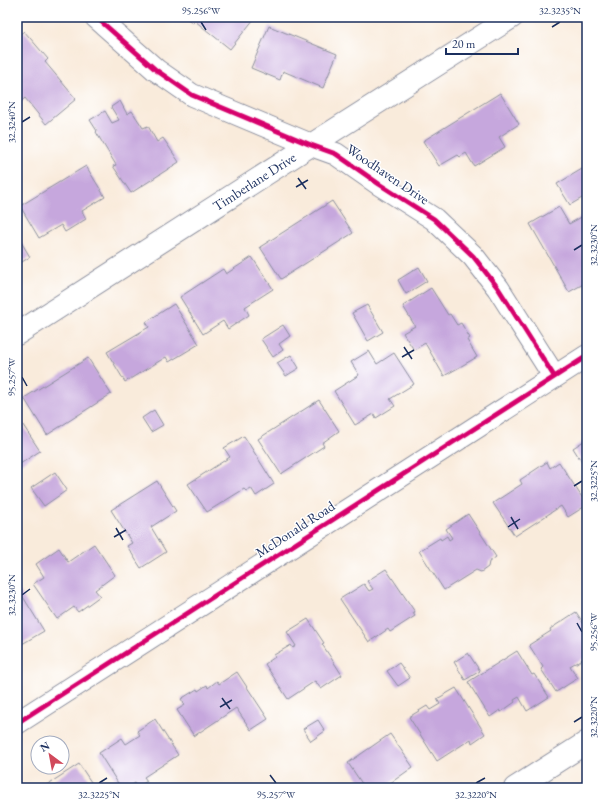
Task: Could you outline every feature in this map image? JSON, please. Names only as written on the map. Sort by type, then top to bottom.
[{"type":"street","name":"Woodhaven Drive","points":[[96,17],[156,70],[192,95],[336,154],[379,184],[434,219],[474,256],[498,288],[554,376]]},
{"type":"street","name":"Timberlane Drive","points":[[17,334],[512,17]]},
{"type":"street","name":"McDonald Road","points":[[17,723],[587,356]]},
{"type":"street","points":[[515,788],[587,742]]},
{"type":"building","points":[[185,17],[251,17],[254,19],[230,49],[195,21],[193,23]]},
{"type":"building","points":[[269,26],[337,54],[323,88],[283,71],[280,80],[251,68]]},
{"type":"building","points":[[24,31],[48,59],[45,62],[76,99],[46,124],[25,98],[17,105],[17,37]]},
{"type":"building","points":[[500,93],[519,124],[499,137],[505,147],[474,166],[466,153],[460,157],[458,155],[439,166],[423,141]]},
{"type":"building","points":[[120,101],[127,114],[132,111],[143,128],[148,126],[157,142],[163,138],[179,162],[131,193],[113,166],[116,165],[90,120],[105,111],[112,123],[119,120],[111,107]]},
{"type":"building","points":[[86,166],[105,197],[82,211],[86,219],[65,232],[61,225],[39,238],[20,206]]},
{"type":"building","points":[[582,169],[587,176],[587,195],[570,205],[557,184]]},
{"type":"building","points":[[332,201],[353,233],[281,279],[260,247]]},
{"type":"building","points":[[559,207],[569,224],[585,215],[587,218],[587,282],[569,292],[530,224]]},
{"type":"building","points":[[17,235],[30,257],[17,265]]},
{"type":"building","points":[[252,257],[273,289],[245,307],[249,315],[228,329],[223,321],[203,334],[180,297],[223,269],[226,274]]},
{"type":"building","points":[[419,267],[427,281],[406,294],[398,280]]},
{"type":"building","points":[[431,288],[448,315],[450,314],[457,325],[461,323],[470,338],[467,340],[477,357],[444,376],[425,343],[414,350],[403,333],[415,326],[403,306]]},
{"type":"building","points":[[174,304],[199,344],[169,362],[166,357],[125,382],[107,352],[149,327],[146,322]]},
{"type":"building","points":[[367,305],[383,332],[368,341],[352,313]]},
{"type":"building","points":[[283,325],[290,336],[279,344],[283,350],[273,357],[261,339]]},
{"type":"building","points":[[369,351],[377,364],[394,353],[414,384],[390,399],[395,406],[376,418],[374,414],[355,425],[334,391],[359,375],[351,362]]},
{"type":"building","points":[[291,355],[299,368],[286,376],[277,363]]},
{"type":"building","points":[[88,358],[111,394],[47,435],[24,398]]},
{"type":"building","points":[[319,400],[339,431],[322,443],[324,446],[281,474],[258,439]]},
{"type":"building","points":[[154,410],[163,425],[151,432],[142,418]]},
{"type":"building","points":[[17,416],[40,451],[20,464],[17,459]]},
{"type":"building","points":[[244,436],[274,484],[256,496],[251,488],[246,491],[244,489],[207,512],[188,484],[230,457],[224,448]]},
{"type":"building","points":[[587,439],[587,470],[573,448]]},
{"type":"building","points":[[547,462],[550,468],[559,462],[587,505],[568,517],[561,506],[515,536],[493,503],[522,484],[520,480]]},
{"type":"building","points":[[55,472],[67,490],[44,506],[31,488]]},
{"type":"building","points":[[157,481],[176,511],[151,527],[166,552],[141,568],[127,546],[132,543],[111,510]]},
{"type":"building","points":[[468,514],[496,557],[489,562],[488,567],[481,572],[476,570],[444,590],[419,551],[440,538],[441,540],[447,536],[449,540],[452,538],[446,529]]},
{"type":"building","points":[[94,544],[115,575],[95,590],[100,596],[78,612],[74,607],[57,619],[33,584],[44,577],[36,564],[59,548],[68,562]]},
{"type":"building","points":[[386,569],[415,612],[413,613],[415,616],[390,632],[388,629],[369,642],[340,599],[364,584],[369,591],[373,589],[367,581]]},
{"type":"building","points":[[17,587],[44,631],[17,647]]},
{"type":"building","points":[[576,612],[587,629],[587,656],[570,666],[578,678],[556,692],[541,669],[543,667],[529,645]]},
{"type":"building","points":[[308,619],[324,643],[322,644],[342,675],[321,689],[315,681],[288,699],[265,664],[275,657],[274,655],[291,645],[293,648],[296,646],[287,632]]},
{"type":"building","points":[[517,651],[532,675],[534,674],[549,697],[527,711],[519,697],[514,700],[515,702],[501,712],[500,710],[490,717],[468,682]]},
{"type":"building","points":[[468,653],[480,671],[465,680],[454,662]]},
{"type":"building","points":[[399,663],[410,678],[398,686],[387,671]]},
{"type":"building","points":[[237,672],[268,719],[251,730],[236,708],[194,736],[177,710],[185,705],[181,699],[197,689],[198,691],[207,685],[208,688],[217,681],[219,684]]},
{"type":"building","points":[[456,688],[485,734],[472,743],[471,739],[437,761],[409,717],[427,706],[430,710],[440,704],[437,699]]},
{"type":"building","points":[[155,719],[178,755],[144,777],[147,781],[138,787],[135,783],[128,788],[121,788],[99,753],[122,738],[126,744],[140,735],[137,731]]},
{"type":"building","points":[[318,720],[325,731],[311,741],[303,729]]},
{"type":"building","points":[[390,734],[413,767],[389,784],[392,788],[365,788],[348,763]]},
{"type":"building","points":[[79,764],[95,788],[42,788],[62,775],[70,775],[70,770]]},
{"type":"cycle path","points":[[96,17],[156,70],[192,95],[336,154],[379,184],[434,219],[473,256],[498,288],[554,376]]},
{"type":"cycle path","points":[[17,723],[587,356]]}]
